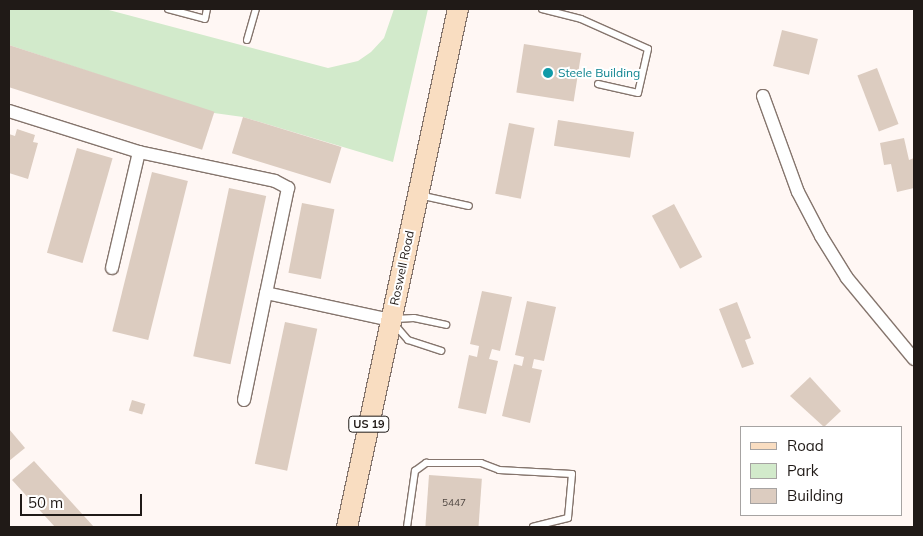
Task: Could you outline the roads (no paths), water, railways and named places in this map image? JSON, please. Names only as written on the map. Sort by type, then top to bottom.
[{"type":"main road","name":"Roswell Road","points":[[347,527],[458,9]]},
{"type":"street","points":[[763,96],[791,176],[821,236],[847,278],[914,359]]},
{"type":"street","points":[[9,111],[139,152],[275,181],[288,188],[244,400]]},
{"type":"street","points":[[112,268],[139,152]]},
{"type":"street","points":[[266,293],[391,320]]},
{"type":"lane","points":[[168,9],[205,19],[207,9]]},
{"type":"lane","points":[[247,40],[256,9]]},
{"type":"lane","points":[[542,9],[581,19],[648,48],[638,93],[598,84]]},
{"type":"lane","points":[[418,195],[469,206]]},
{"type":"lane","points":[[391,320],[414,318],[446,325]]},
{"type":"lane","points":[[391,320],[408,340],[442,351]]},
{"type":"lane","points":[[407,527],[415,471],[426,463],[481,463],[499,470],[572,474],[568,518],[532,527]]},
{"type":"place","name":"Steele Building","points":[[548,73]]}]
